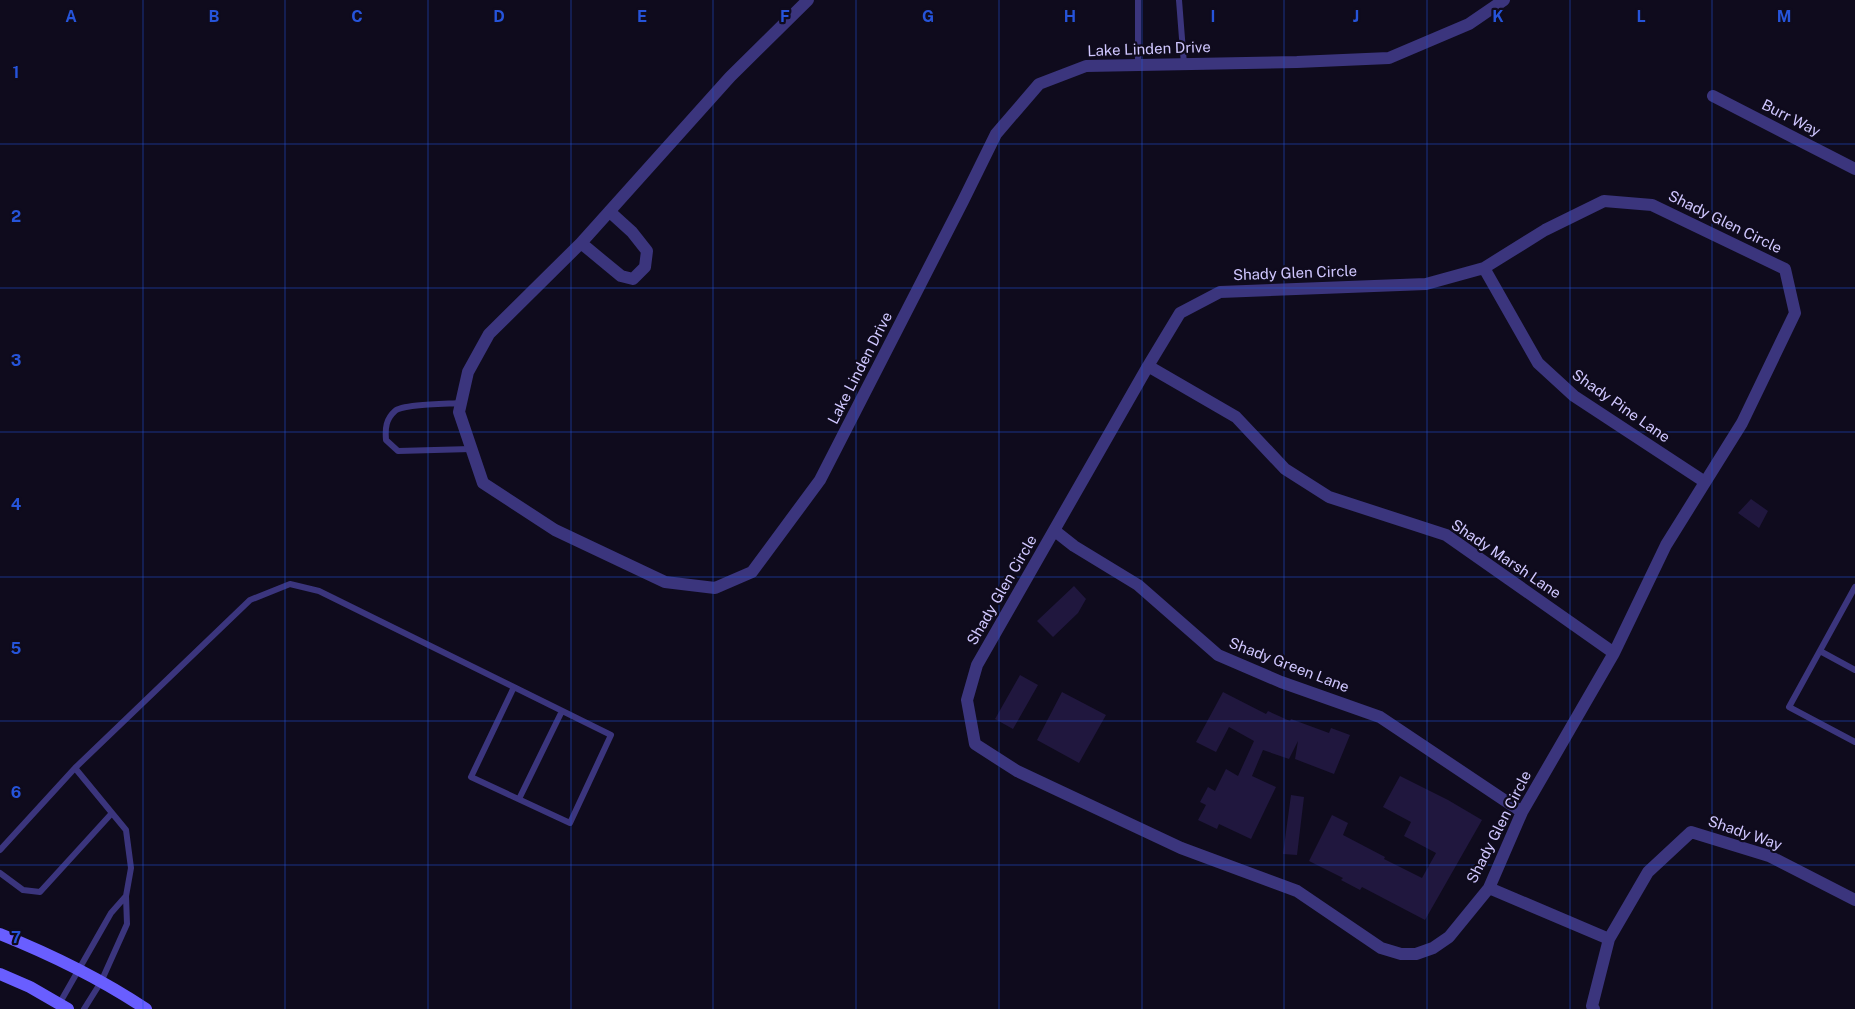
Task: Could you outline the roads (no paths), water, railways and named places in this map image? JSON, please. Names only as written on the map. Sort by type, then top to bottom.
[{"type":"main road","points":[[0,934],[39,950],[78,970],[146,1009]]},
{"type":"main road","points":[[0,974],[30,987],[61,1007]]},
{"type":"street","name":"Lake Linden Drive","points":[[808,0],[730,77],[581,243],[489,334],[468,372],[459,412],[483,483],[555,530],[665,582],[715,588],[752,572],[820,480],[964,201],[996,134],[1039,84],[1086,66],[1296,62],[1389,58],[1469,24],[1504,0]]},
{"type":"street","name":"Burr Way","points":[[1713,96],[1855,169]]},
{"type":"street","name":"Shady Glen Circle","points":[[1604,201],[1652,205],[1784,269],[1795,313],[1742,423],[1666,545],[1614,653],[1522,812],[1489,888],[1449,938],[1433,948],[1416,954],[1401,954],[1381,948],[1297,891],[1181,848],[1017,771],[975,744],[966,700],[977,666],[1148,366],[1180,313],[1220,292],[1426,284],[1484,268],[1545,230],[1604,201]]},
{"type":"street","points":[[581,243],[620,276],[633,279],[645,267],[647,251],[632,232],[610,212]]},
{"type":"street","name":"Shady Pine Lane","points":[[1484,268],[1538,363],[1574,396],[1705,482]]},
{"type":"street","name":"Shady Marsh Lane","points":[[1148,366],[1236,417],[1285,469],[1329,497],[1446,535],[1614,653]]},
{"type":"street","name":"Shady Green Lane","points":[[1055,531],[1074,546],[1138,585],[1218,655],[1281,682],[1380,717],[1522,812]]},
{"type":"street","name":"Shady Way","points":[[1609,939],[1648,872],[1691,832],[1769,856],[1855,900]]},
{"type":"street","points":[[1489,888],[1609,939],[1592,1006],[1594,1009]]},
{"type":"lane","points":[[1138,0],[1138,65]]},
{"type":"lane","points":[[1178,0],[1184,64]]},
{"type":"lane","points":[[461,403],[408,406],[396,409],[388,419],[385,428],[386,440],[398,451],[471,449]]},
{"type":"lane","points":[[0,850],[75,768],[250,600],[290,584],[319,591],[611,735],[570,822],[471,777],[514,688]]},
{"type":"lane","points":[[1855,587],[1789,707],[1855,742]]},
{"type":"lane","points":[[1820,651],[1855,670]]},
{"type":"lane","points":[[519,799],[562,711]]},
{"type":"lane","points":[[75,768],[126,830],[131,868],[126,896],[127,924],[101,982],[84,1009]]},
{"type":"lane","points":[[0,872],[23,890],[40,892],[112,813]]},
{"type":"lane","points":[[61,1007],[78,970],[111,913],[126,896]]}]
